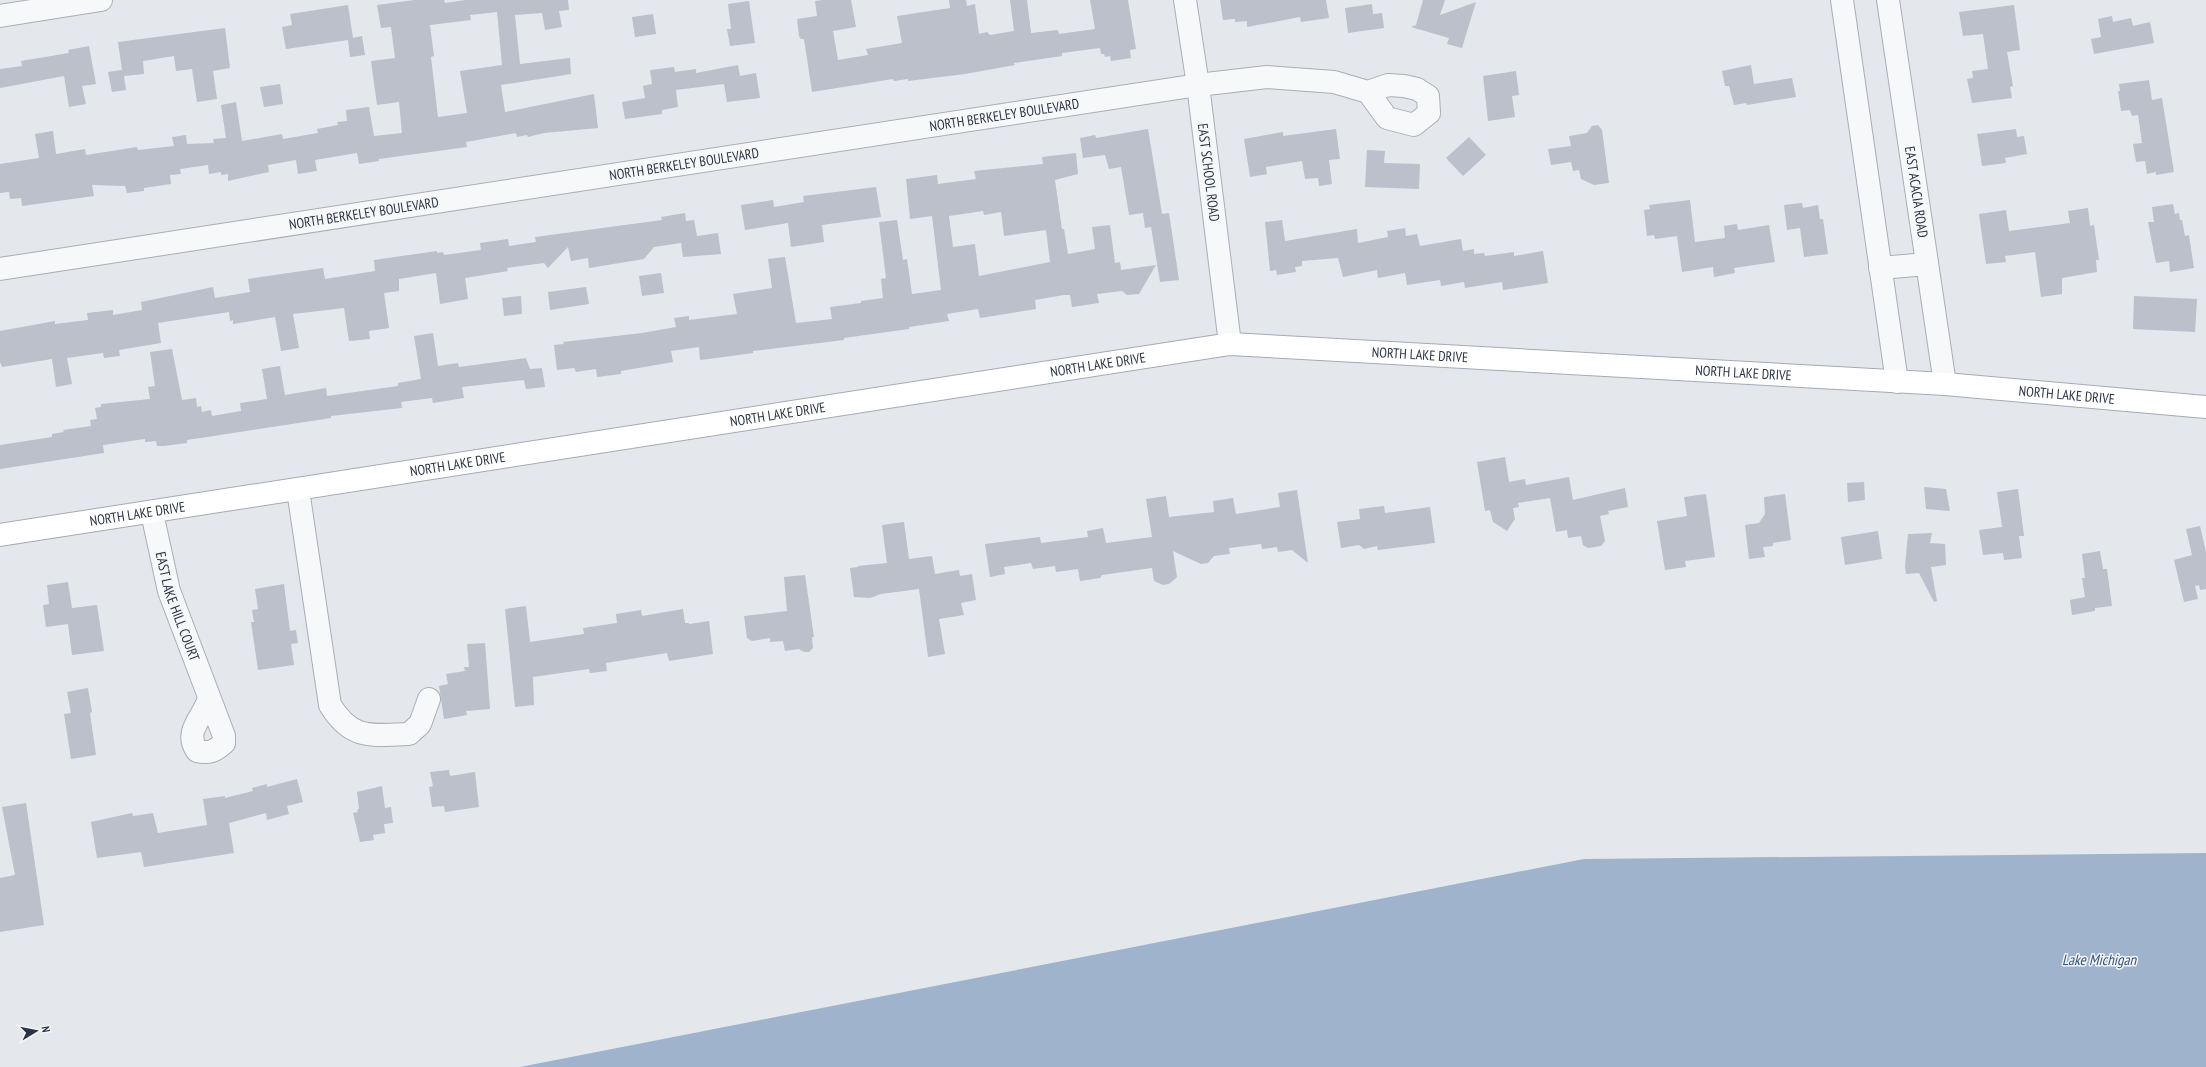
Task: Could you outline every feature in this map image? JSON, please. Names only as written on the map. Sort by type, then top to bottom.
[{"type":"main road","name":"NORTH LAKE DRIVE","points":[[0,535],[152,513],[1230,344],[1945,384],[2206,407]]},
{"type":"street","name":"EAST SCHOOL ROAD","points":[[1185,0],[1198,85],[1230,344]]},
{"type":"street","points":[[1842,0],[1897,382]]},
{"type":"street","name":"EAST ACACIA ROAD","points":[[1888,0],[1945,384]]},
{"type":"street","points":[[0,16],[91,1]]},
{"type":"street","name":"NORTH BERKELEY BOULEVARD","points":[[0,269],[1198,85],[1267,77],[1334,82],[1368,92]]},
{"type":"street","points":[[1880,268],[1927,264]]},
{"type":"street","points":[[298,490],[330,705],[340,720],[366,736],[409,734],[420,724],[428,699]]},
{"type":"street","name":"EAST LAKE HILL COURT","points":[[152,513],[168,591],[209,698]]},
{"type":"water","name":"Lake Michigan","points":[[2206,853],[2206,1067],[520,1067],[1584,859]]},
{"type":"building","points":[[414,0],[444,0],[445,3],[466,0],[568,0],[569,10],[559,11],[562,27],[545,30],[542,13],[515,15],[520,64],[570,58],[571,74],[501,85],[505,112],[594,94],[598,128],[544,133],[528,137],[527,135],[517,137],[516,133],[466,142],[467,147],[379,159],[379,161],[359,164],[357,153],[315,160],[317,171],[298,174],[296,160],[268,165],[269,172],[228,181],[228,174],[221,175],[221,172],[209,174],[208,165],[180,169],[181,174],[170,175],[171,184],[144,188],[144,191],[127,193],[125,186],[92,185],[94,196],[22,206],[21,198],[10,199],[9,192],[0,193],[0,164],[39,158],[35,134],[53,131],[56,154],[85,149],[86,155],[137,147],[138,150],[174,146],[172,137],[186,135],[187,144],[214,143],[213,139],[226,138],[221,105],[236,102],[242,141],[282,134],[283,139],[318,133],[317,129],[338,125],[337,122],[347,121],[346,110],[369,107],[374,136],[402,133],[399,102],[377,105],[371,61],[395,58],[391,27],[381,28],[377,5]],"holes":[[[497,12],[502,65],[460,71],[467,113],[438,117],[431,57],[434,56],[430,25],[471,20],[470,15]]]},
{"type":"building","points":[[851,0],[856,27],[833,31],[838,60],[868,55],[866,49],[902,43],[897,16],[950,8],[949,0],[966,0],[967,6],[975,4],[979,34],[987,32],[990,35],[1014,31],[1010,0],[1027,0],[1031,33],[1058,30],[1059,34],[1095,29],[1090,0],[1128,0],[1136,49],[1130,50],[1131,58],[1111,61],[1110,56],[1105,57],[1104,54],[1101,54],[1100,48],[1062,53],[1062,56],[1014,63],[1015,65],[965,74],[908,81],[908,79],[894,81],[893,79],[812,92],[804,39],[801,39],[799,36],[797,19],[817,16],[815,1]]},
{"type":"building","points":[[1220,0],[1326,0],[1329,18],[1301,22],[1300,17],[1247,27],[1247,21],[1235,22],[1235,19],[1223,20]]},
{"type":"building","points":[[1423,0],[1445,0],[1440,15],[1476,2],[1462,48],[1447,44],[1449,38],[1411,27],[1416,25]]},
{"type":"building","points":[[749,1],[755,43],[730,46],[727,29],[731,29],[728,4]]},
{"type":"building","points":[[1372,4],[1373,14],[1382,13],[1384,28],[1348,33],[1345,8]]},
{"type":"building","points":[[348,5],[353,38],[362,36],[365,55],[350,57],[348,40],[286,49],[282,27],[292,25],[290,14]]},
{"type":"building","points":[[2014,5],[2020,50],[2007,52],[2013,86],[2010,87],[2012,98],[1972,103],[1967,79],[1973,78],[1972,71],[1988,69],[1983,34],[1963,36],[1959,12]]},
{"type":"building","points":[[653,14],[656,34],[635,37],[632,17]]},
{"type":"building","points":[[2112,16],[2113,22],[2131,18],[2133,26],[2150,22],[2154,43],[2094,54],[2091,39],[2101,37],[2098,19]]},
{"type":"building","points":[[225,28],[230,68],[213,71],[217,99],[197,102],[192,69],[176,71],[174,56],[143,61],[144,74],[124,76],[126,90],[112,92],[108,72],[122,70],[118,42]]},
{"type":"building","points":[[89,46],[96,84],[82,86],[86,104],[69,107],[64,76],[0,88],[0,69],[22,66],[21,61],[69,53],[68,50]]},
{"type":"building","points":[[738,65],[740,76],[756,73],[760,98],[727,102],[724,84],[676,90],[678,107],[662,110],[662,114],[625,119],[622,102],[645,98],[643,86],[652,84],[650,70],[674,67],[675,72],[696,69],[696,73]]},
{"type":"building","points":[[1751,65],[1754,84],[1792,78],[1796,97],[1747,105],[1746,103],[1734,105],[1729,86],[1725,86],[1722,71]]},
{"type":"building","points":[[1516,71],[1519,95],[1512,96],[1515,117],[1488,121],[1483,76]]},
{"type":"building","points":[[2149,80],[2152,100],[2162,98],[2174,172],[2156,175],[2156,172],[2147,174],[2145,161],[2136,162],[2133,144],[2142,143],[2138,115],[2132,116],[2130,110],[2121,111],[2118,91],[2120,91],[2119,84]]},
{"type":"building","points":[[280,84],[283,104],[264,107],[260,87]]},
{"type":"building","points":[[1598,125],[1602,130],[1609,183],[1594,185],[1581,179],[1579,170],[1573,171],[1571,162],[1551,165],[1548,149],[1571,146],[1569,136],[1587,133],[1592,126]]},
{"type":"building","points":[[1148,129],[1162,214],[1169,213],[1179,280],[1160,282],[1151,227],[1145,228],[1143,213],[1129,215],[1121,167],[1109,169],[1105,155],[1083,158],[1080,138],[1095,135],[1096,138]]},
{"type":"building","points":[[1336,129],[1340,159],[1329,160],[1332,184],[1319,186],[1318,178],[1305,179],[1302,161],[1266,167],[1267,174],[1250,177],[1244,139],[1283,132],[1283,136]]},
{"type":"building","points":[[2016,129],[2017,137],[2024,136],[2027,154],[2005,158],[2006,163],[1982,166],[1977,134]]},
{"type":"building","points":[[1469,137],[1486,155],[1463,176],[1446,158]]},
{"type":"building","points":[[1367,150],[1385,151],[1384,163],[1420,164],[1419,189],[1365,187]]},
{"type":"building","points":[[1076,153],[1078,174],[1055,180],[1062,229],[1064,229],[1068,254],[1095,249],[1092,227],[1110,225],[1115,263],[1120,262],[1121,270],[1156,265],[1139,294],[1127,295],[1122,291],[1097,294],[1099,303],[1072,307],[1070,295],[1064,295],[1035,300],[1036,309],[980,318],[978,309],[947,314],[949,321],[909,327],[909,329],[844,338],[844,340],[753,351],[753,353],[700,360],[699,347],[671,351],[673,362],[621,371],[621,374],[597,377],[596,369],[576,372],[574,368],[557,370],[554,345],[564,344],[563,342],[642,333],[676,327],[674,318],[689,316],[689,320],[737,314],[733,294],[772,288],[768,259],[785,257],[796,323],[832,319],[830,307],[861,303],[861,301],[883,298],[881,279],[886,278],[879,222],[897,220],[903,260],[907,259],[912,294],[941,290],[932,216],[910,219],[906,179],[937,175],[938,184],[976,179],[974,171],[1043,164],[1042,157]],"holes":[[[983,211],[984,215],[1001,212],[1004,236],[1046,230],[1050,262],[979,276],[975,244],[953,247],[949,216]]]},
{"type":"building","points":[[876,187],[881,217],[822,225],[824,242],[791,247],[788,223],[745,230],[741,205],[773,200],[774,207],[804,202],[803,196]]},
{"type":"building","points":[[1690,200],[1695,242],[1725,238],[1724,226],[1737,224],[1738,230],[1769,225],[1775,262],[1734,268],[1735,273],[1714,277],[1713,267],[1682,272],[1677,236],[1655,239],[1654,235],[1647,236],[1644,210],[1650,209],[1649,205]]},
{"type":"building","points":[[1802,203],[1803,208],[1818,205],[1820,219],[1823,219],[1828,254],[1804,257],[1800,228],[1787,230],[1784,205]]},
{"type":"building","points":[[2173,204],[2175,214],[2179,213],[2180,220],[2182,220],[2185,236],[2189,235],[2194,268],[2170,272],[2169,261],[2156,263],[2148,222],[2154,222],[2152,207]]},
{"type":"building","points":[[2088,208],[2090,226],[2094,225],[2099,260],[2096,260],[2097,272],[2062,278],[2062,294],[2041,297],[2035,252],[2005,256],[2006,262],[1986,264],[1979,214],[2006,210],[2009,231],[2070,223],[2068,211]]},
{"type":"building","points":[[685,213],[686,221],[694,220],[697,236],[718,233],[721,254],[683,257],[681,243],[654,247],[644,259],[589,268],[588,258],[571,261],[568,247],[548,268],[544,263],[507,268],[508,271],[465,278],[468,299],[440,304],[436,273],[399,279],[399,291],[384,293],[389,328],[369,331],[370,339],[349,341],[344,308],[293,314],[299,348],[281,351],[275,317],[233,324],[233,320],[230,321],[229,312],[158,323],[161,343],[119,350],[120,356],[104,358],[103,353],[67,358],[72,384],[56,387],[52,359],[2,367],[0,362],[0,331],[55,321],[55,324],[88,320],[87,313],[113,310],[113,315],[142,310],[141,302],[213,287],[215,298],[250,292],[248,279],[323,268],[325,279],[375,271],[374,260],[437,251],[437,253],[443,252],[444,255],[481,250],[480,243],[508,239],[509,246],[536,242],[535,237],[662,220],[661,217]]},
{"type":"building","points":[[1282,220],[1285,241],[1357,229],[1358,243],[1388,237],[1387,231],[1405,228],[1406,236],[1417,234],[1420,246],[1461,239],[1463,251],[1474,249],[1474,254],[1484,253],[1485,256],[1514,252],[1514,256],[1543,251],[1548,283],[1503,290],[1502,282],[1465,288],[1464,282],[1441,286],[1440,280],[1407,285],[1405,273],[1378,278],[1377,270],[1343,277],[1338,258],[1302,261],[1302,266],[1295,267],[1296,272],[1277,275],[1276,270],[1270,271],[1265,222]]},
{"type":"building","points":[[661,273],[664,293],[642,296],[639,276]]},
{"type":"building","points":[[586,287],[589,304],[550,310],[548,292]]},
{"type":"building","points":[[521,296],[522,314],[504,316],[502,298]]},
{"type":"building","points":[[2134,296],[2197,299],[2195,332],[2133,329]]},
{"type":"building","points":[[433,333],[438,366],[458,363],[459,367],[526,358],[530,369],[542,368],[545,387],[526,389],[524,380],[462,387],[464,398],[433,403],[432,398],[401,402],[402,408],[331,416],[331,418],[187,440],[187,443],[164,446],[157,446],[156,441],[145,442],[145,439],[103,445],[104,453],[0,469],[0,445],[52,437],[52,434],[64,432],[63,430],[91,426],[90,420],[97,419],[95,408],[101,407],[101,404],[150,399],[148,387],[155,386],[150,352],[172,349],[182,400],[196,398],[197,407],[201,406],[202,412],[211,410],[212,416],[241,411],[240,403],[267,399],[262,369],[280,366],[285,395],[326,388],[327,396],[398,386],[398,383],[421,379],[414,336]]},
{"type":"building","points":[[1505,457],[1509,482],[1525,479],[1526,485],[1569,477],[1573,500],[1625,488],[1628,507],[1608,511],[1609,514],[1600,516],[1605,541],[1601,546],[1588,548],[1583,545],[1581,536],[1568,538],[1567,530],[1556,532],[1550,498],[1518,503],[1519,507],[1513,508],[1515,519],[1507,531],[1493,522],[1490,510],[1485,511],[1477,462]]},
{"type":"building","points":[[1864,482],[1865,500],[1848,502],[1847,483]]},
{"type":"building","points":[[1924,487],[1946,489],[1950,511],[1926,509]]},
{"type":"building","points":[[2018,489],[2024,536],[2019,536],[2022,558],[2004,560],[2003,553],[1983,555],[1979,530],[2002,527],[1997,492]]},
{"type":"building","points":[[1297,490],[1308,563],[1292,550],[1278,552],[1277,547],[1262,549],[1261,544],[1229,548],[1230,554],[1214,556],[1208,563],[1201,564],[1173,551],[1177,577],[1169,584],[1163,585],[1154,581],[1152,568],[1102,575],[1100,578],[1080,581],[1078,569],[1056,572],[1055,566],[1033,569],[1031,563],[1004,567],[1005,574],[990,577],[985,544],[1040,537],[1041,543],[1088,537],[1087,531],[1103,528],[1106,543],[1152,537],[1146,499],[1166,496],[1169,517],[1214,512],[1213,501],[1233,498],[1236,514],[1280,507],[1278,493]]},
{"type":"building","points":[[1706,494],[1715,557],[1685,561],[1686,567],[1665,570],[1657,521],[1687,516],[1684,497]]},
{"type":"building","points":[[1785,494],[1791,540],[1773,543],[1773,546],[1763,547],[1765,557],[1749,559],[1745,525],[1759,523],[1765,514],[1764,497]]},
{"type":"building","points":[[1384,506],[1385,513],[1430,507],[1435,543],[1378,550],[1377,546],[1364,549],[1359,545],[1341,548],[1337,522],[1360,519],[1359,509]]},
{"type":"building","points":[[904,522],[909,559],[932,556],[935,574],[959,570],[960,576],[972,574],[976,600],[961,603],[964,615],[939,619],[945,654],[928,657],[919,589],[881,594],[870,598],[854,597],[850,568],[887,563],[882,525]]},
{"type":"building","points":[[2200,526],[2206,552],[2206,589],[2200,590],[2199,585],[2195,586],[2198,599],[2184,602],[2174,560],[2192,555],[2186,529]]},
{"type":"building","points":[[1878,531],[1882,559],[1845,565],[1841,537]]},
{"type":"building","points":[[1932,533],[1930,543],[1945,544],[1946,565],[1931,567],[1937,601],[1934,602],[1919,573],[1906,574],[1905,566],[1908,534]]},
{"type":"building","points":[[2100,551],[2103,569],[2107,569],[2112,606],[2095,608],[2095,611],[2072,615],[2070,600],[2085,597],[2082,578],[2085,578],[2082,554]]},
{"type":"building","points":[[805,575],[814,637],[812,637],[813,648],[809,652],[804,652],[799,649],[785,651],[783,641],[770,642],[770,638],[752,641],[747,638],[744,616],[787,611],[784,577]]},
{"type":"building","points":[[68,582],[72,608],[97,605],[104,651],[72,655],[68,624],[46,627],[43,605],[49,604],[47,585]]},
{"type":"building","points":[[284,584],[290,631],[296,630],[298,643],[291,644],[294,665],[258,670],[251,622],[254,622],[252,610],[258,609],[255,589]]},
{"type":"building","points":[[526,606],[530,642],[584,634],[583,628],[617,623],[616,614],[641,610],[642,616],[683,609],[685,623],[689,624],[709,621],[713,654],[669,661],[667,653],[606,663],[607,671],[590,673],[589,669],[533,677],[534,705],[515,707],[505,609]]},
{"type":"building","points":[[485,643],[490,709],[466,711],[467,715],[444,719],[439,686],[448,684],[446,674],[465,671],[464,667],[469,667],[467,644]]},
{"type":"building","points":[[88,688],[96,755],[71,759],[64,714],[71,713],[67,692]]},
{"type":"building","points":[[449,770],[450,776],[475,772],[479,807],[445,812],[444,806],[432,807],[429,787],[433,786],[430,772]]},
{"type":"building","points":[[297,779],[303,802],[287,806],[289,814],[267,820],[266,813],[229,823],[234,853],[144,867],[141,852],[97,858],[91,822],[132,813],[133,816],[153,813],[158,833],[207,825],[203,799],[225,796],[225,798],[253,791],[252,788],[267,784],[267,787]]},
{"type":"building","points":[[382,786],[385,808],[391,807],[393,823],[384,824],[385,833],[373,835],[374,840],[360,842],[353,813],[358,812],[357,810],[359,809],[357,792]]},
{"type":"building","points":[[26,803],[44,925],[0,932],[0,878],[15,875],[2,807]]}]
